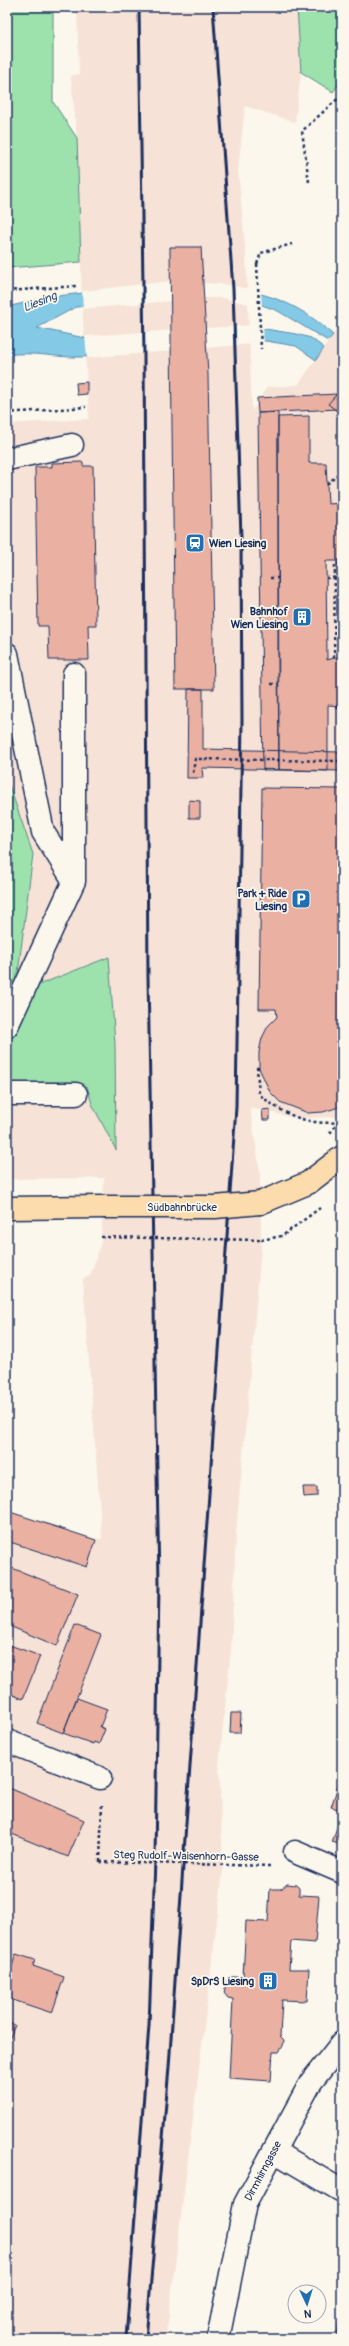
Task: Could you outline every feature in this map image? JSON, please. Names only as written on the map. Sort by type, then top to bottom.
[{"type":"main road","name":"Südbahnbrücke","points":[[7,1208],[103,1206],[215,1207],[260,1203],[308,1183],[342,1158]]},
{"type":"street","points":[[7,460],[72,445]]},
{"type":"street","points":[[7,654],[44,832],[74,881]]},
{"type":"street","points":[[7,1026],[74,881],[74,674]]},
{"type":"street","points":[[7,1094],[76,1094]]},
{"type":"street","points":[[7,1741],[100,1778]]},
{"type":"street","points":[[295,1852],[342,1872]]},
{"type":"street","name":"Dirmhirngasse","points":[[218,2339],[245,2204],[311,2082],[342,2043]]},
{"type":"street","points":[[274,2151],[342,2191]]},
{"type":"path","points":[[309,182],[302,131],[342,96]]},
{"type":"path","points":[[261,349],[257,264],[261,254],[292,244]]},
{"type":"path","points":[[7,290],[76,286]]},
{"type":"path","points":[[7,413],[86,407]]},
{"type":"path","points":[[327,484],[342,471]]},
{"type":"path","points":[[334,658],[335,564],[342,564]]},
{"type":"path","points":[[326,578],[342,577]]},
{"type":"path","points":[[270,578],[278,578]]},
{"type":"path","points":[[271,684],[278,684]]},
{"type":"path","points":[[337,706],[342,716]]},
{"type":"path","points":[[193,773],[195,758],[342,762]]},
{"type":"path","points":[[259,1068],[257,1068],[259,1094],[270,1103],[287,1114],[304,1121],[339,1122]]},
{"type":"path","points":[[101,1237],[261,1240],[282,1236],[324,1206]]},
{"type":"path","name":"Steg Rudolf-Waisenhorn-Gasse","points":[[102,1800],[100,1862],[275,1866]]},
{"type":"shaded area","points":[[77,7],[297,7],[301,72],[295,122],[245,106],[238,170],[246,257],[252,411],[267,387],[298,385],[342,322],[342,577],[336,578],[341,582],[342,604],[342,1114],[337,1117],[297,1118],[250,1108],[260,1172],[261,1248],[236,1533],[231,1649],[219,1765],[223,1871],[166,2339],[7,2339],[7,1511],[95,1540],[102,1538],[83,1279],[90,1276],[101,1243],[104,1178],[7,1179],[7,999],[18,973],[33,854],[7,779],[7,424],[89,419],[82,299],[77,138],[71,76],[79,74]]},
{"type":"green space","points":[[7,7],[53,7],[53,102],[77,138],[81,262],[7,268]]},
{"type":"green space","points":[[297,7],[342,7],[342,79],[333,92],[301,72]]},
{"type":"green space","points":[[7,779],[33,854],[18,973],[7,999]]},
{"type":"green space","points":[[109,957],[115,1044],[116,1150],[92,1104],[87,1086],[7,1084],[7,1046],[36,986]]},
{"type":"water","name":"Liesing","points":[[170,283],[237,289],[277,299],[296,308],[315,320],[333,335],[328,341],[278,311],[254,302],[222,296],[76,307],[37,328],[85,338],[253,327],[311,338],[324,348],[316,360],[296,346],[266,341],[82,357],[63,357],[35,354],[7,355],[7,307],[49,297]]},
{"type":"pier","points":[[170,281],[223,284],[261,291],[262,307],[222,298],[204,298],[83,309],[82,291]]},
{"type":"pier","points":[[253,325],[263,326],[264,343],[87,358],[85,336]]},
{"type":"building","points":[[170,247],[201,247],[208,375],[214,689],[175,689]]},
{"type":"building","points":[[87,382],[87,394],[77,395],[76,383]]},
{"type":"building","points":[[342,388],[342,415],[328,404]]},
{"type":"building","points":[[337,394],[338,409],[258,413],[257,398]]},
{"type":"building","points":[[278,412],[279,770],[263,770],[258,413]]},
{"type":"building","name":"Bahnhof Wien Liesing","points":[[309,416],[309,463],[326,463],[328,504],[342,503],[342,561],[326,561],[327,660],[342,656],[342,706],[328,705],[328,771],[279,770],[278,417]]},
{"type":"building","points":[[83,462],[83,466],[93,466],[96,625],[88,625],[89,660],[49,660],[48,626],[38,626],[35,467],[52,467],[52,463]]},
{"type":"building","points":[[188,689],[203,689],[203,749],[342,752],[342,771],[202,768],[203,778],[187,778]]},
{"type":"building","name":"Park + Ride Liesing","points":[[262,788],[342,789],[342,1104],[336,1108],[323,1112],[308,1113],[280,1102],[270,1092],[259,1068],[259,1052],[262,1038],[268,1026],[277,1017],[276,1009],[259,1009]]},
{"type":"building","points":[[189,800],[200,801],[200,818],[189,818]]},
{"type":"building","points":[[270,1109],[270,1120],[263,1120],[262,1110]]},
{"type":"building","points":[[303,1487],[317,1487],[317,1496],[304,1497]]},
{"type":"building","points":[[7,1511],[96,1540],[87,1567],[7,1541]]},
{"type":"building","points":[[7,1566],[78,1594],[57,1646],[7,1625]]},
{"type":"building","points":[[75,1625],[101,1635],[63,1733],[37,1723]]},
{"type":"building","points":[[7,1644],[40,1656],[23,1699],[11,1694],[7,1704]]},
{"type":"building","points":[[77,1698],[107,1709],[100,1727],[105,1729],[99,1744],[94,1742],[93,1744],[63,1733]]},
{"type":"building","points":[[231,1713],[241,1713],[240,1733],[230,1733]]},
{"type":"building","points":[[342,1774],[342,1810],[331,1807]]},
{"type":"building","points":[[7,1787],[84,1820],[68,1857],[7,1832]]},
{"type":"building","points":[[342,1812],[342,1845],[332,1842]]},
{"type":"building","name":"SpDrS Liesing","points":[[287,1884],[296,1885],[299,1888],[299,1895],[319,1896],[315,1943],[291,1941],[289,1969],[309,1969],[307,2001],[282,2000],[280,2036],[284,2040],[283,2046],[279,2052],[273,2052],[271,2081],[229,2078],[233,1999],[228,1998],[224,1993],[226,1983],[231,1977],[243,1977],[246,1921],[268,1922],[270,1889],[281,1889]]},
{"type":"building","points":[[16,1954],[35,1960],[33,1966],[64,1977],[52,2013],[7,1998],[7,1981]]},
{"type":"building","points":[[7,2022],[15,2025],[7,2045]]},
{"type":"building","points":[[339,2319],[342,2320],[342,2339],[337,2339]]},
{"type":"railway","points":[[126,2339],[149,2025],[155,1860],[159,1583],[148,977],[144,356],[139,7]]},
{"type":"railway","points":[[146,2339],[169,2067],[236,1107],[242,721],[241,538],[233,289],[213,7]]},
{"type":"place","name":"Wien Liesing","points":[[195,543]]},
{"type":"place","name":"Bahnhof Wien Liesing","points":[[302,617]]},
{"type":"place","name":"Park + Ride Liesing","points":[[301,899]]},
{"type":"place","name":"SpDrS Liesing","points":[[268,1981]]}]
